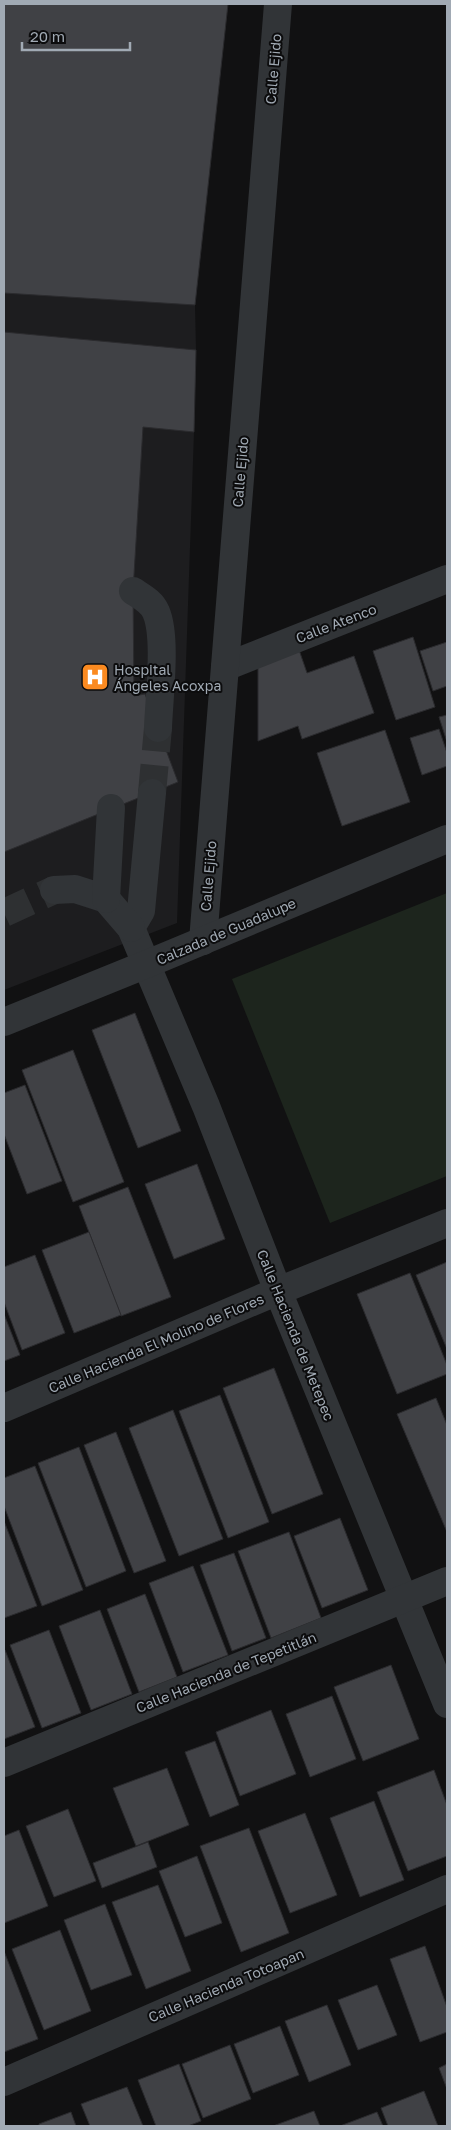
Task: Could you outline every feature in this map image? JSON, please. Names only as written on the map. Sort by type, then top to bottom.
[{"type":"street","name":"Calle Ejido","points":[[203,941],[278,4]]},
{"type":"street","name":"Calle Atenco","points":[[224,667],[447,579]]},
{"type":"street","points":[[134,592],[146,599],[156,610],[162,632],[158,728]]},
{"type":"street","points":[[131,928],[141,910],[152,793]]},
{"type":"street","points":[[54,890],[76,889],[106,899],[112,808]]},
{"type":"street","name":"Calzada de Guadalupe","points":[[4,1022],[447,839]]},
{"type":"street","name":"Calle Hacienda de Metepec","points":[[106,899],[131,928],[147,964],[447,1704]]},
{"type":"street","name":"Calle Hacienda El Molino de Flores","points":[[4,1408],[278,1291],[447,1223]]},
{"type":"street","name":"Calle Hacienda de Tepetitlán","points":[[4,1763],[447,1581]]},
{"type":"street","name":"Calle Hacienda Totoapan","points":[[4,2082],[447,1889]]},
{"type":"shaded area","name":"Hospital Ángeles Acoxpa","points":[[4,4],[228,4],[195,305],[194,432],[177,923],[4,990]]},
{"type":"shaded area","points":[[447,893],[447,1176],[330,1223],[232,979]]},
{"type":"building","points":[[4,4],[228,4],[195,305],[4,293]]},
{"type":"building","points":[[4,332],[196,350],[194,432],[143,427],[133,591],[134,696],[145,694],[178,782],[4,852]]},
{"type":"building","points":[[413,637],[435,707],[396,720],[373,651]]},
{"type":"building","points":[[447,642],[447,686],[433,691],[420,651]]},
{"type":"building","points":[[298,647],[307,673],[354,656],[374,713],[302,739],[298,726],[258,741],[258,662]]},
{"type":"building","points":[[447,715],[447,742],[439,717]]},
{"type":"building","points":[[439,729],[447,753],[447,766],[422,775],[410,738]]},
{"type":"building","points":[[385,730],[410,802],[342,826],[317,753]]},
{"type":"building","points":[[135,1013],[181,1131],[138,1148],[92,1030]]},
{"type":"building","points":[[73,1050],[124,1182],[73,1202],[22,1070]]},
{"type":"building","points":[[25,1085],[62,1181],[27,1194],[4,1134],[4,1093]]},
{"type":"building","points":[[197,1164],[225,1239],[174,1259],[145,1184]]},
{"type":"building","points":[[128,1187],[171,1297],[121,1316],[79,1206]]},
{"type":"building","points":[[89,1232],[121,1315],[74,1333],[42,1250]]},
{"type":"building","points":[[35,1255],[65,1333],[22,1350],[4,1302],[4,1267]]},
{"type":"building","points":[[447,1262],[447,1349],[416,1275]]},
{"type":"building","points":[[410,1273],[447,1365],[447,1374],[397,1394],[357,1294]]},
{"type":"building","points":[[4,1314],[20,1355],[4,1361]]},
{"type":"building","points":[[274,1368],[323,1494],[272,1514],[223,1388]]},
{"type":"building","points":[[220,1395],[269,1522],[228,1538],[179,1411]]},
{"type":"building","points":[[436,1398],[447,1425],[447,1532],[397,1414]]},
{"type":"building","points":[[173,1410],[223,1539],[179,1556],[129,1428]]},
{"type":"building","points":[[116,1432],[166,1561],[134,1573],[84,1445]]},
{"type":"building","points":[[79,1447],[126,1571],[86,1587],[38,1463]]},
{"type":"building","points":[[35,1466],[83,1590],[42,1606],[4,1506],[4,1478]]},
{"type":"building","points":[[340,1518],[368,1590],[322,1608],[294,1536]]},
{"type":"building","points":[[4,1521],[37,1606],[4,1618]]},
{"type":"building","points":[[289,1532],[321,1618],[271,1638],[238,1551]]},
{"type":"building","points":[[234,1553],[266,1638],[232,1651],[200,1565]]},
{"type":"building","points":[[193,1566],[228,1655],[183,1672],[149,1583]]},
{"type":"building","points":[[145,1594],[177,1677],[139,1692],[107,1609]]},
{"type":"building","points":[[100,1610],[132,1694],[91,1710],[59,1626]]},
{"type":"building","points":[[49,1630],[81,1713],[42,1728],[10,1645]]},
{"type":"building","points":[[4,1650],[35,1727],[4,1739]]},
{"type":"building","points":[[391,1665],[419,1739],[363,1761],[334,1687]]},
{"type":"building","points":[[332,1696],[356,1759],[310,1777],[286,1714]]},
{"type":"building","points":[[271,1710],[296,1774],[240,1796],[216,1732]]},
{"type":"building","points":[[215,1741],[239,1805],[210,1817],[185,1752]]},
{"type":"building","points":[[167,1768],[189,1825],[136,1846],[113,1788]]},
{"type":"building","points":[[434,1770],[447,1805],[447,1856],[408,1871],[377,1792]]},
{"type":"building","points":[[374,1801],[404,1880],[360,1897],[330,1818]]},
{"type":"building","points":[[68,1809],[96,1881],[54,1897],[26,1826]]},
{"type":"building","points":[[305,1813],[337,1895],[290,1913],[258,1831]]},
{"type":"building","points":[[249,1828],[289,1933],[241,1952],[200,1846]]},
{"type":"building","points":[[19,1830],[48,1906],[4,1923],[4,1836]]},
{"type":"building","points":[[148,1842],[157,1867],[102,1888],[93,1863]]},
{"type":"building","points":[[197,1856],[222,1923],[185,1937],[159,1871]]},
{"type":"building","points":[[158,1885],[191,1971],[146,1989],[112,1902]]},
{"type":"building","points":[[105,1904],[132,1975],[91,1990],[64,1920]]},
{"type":"building","points":[[60,1930],[91,2011],[44,2030],[12,1949]]},
{"type":"building","points":[[425,1946],[447,2007],[447,2032],[420,2042],[390,1959]]},
{"type":"building","points":[[4,1951],[38,2039],[4,2052]]},
{"type":"building","points":[[377,1985],[397,2035],[358,2050],[338,2000]]},
{"type":"building","points":[[327,2005],[351,2065],[309,2082],[285,2021]]},
{"type":"building","points":[[280,2026],[299,2075],[253,2093],[234,2044]]},
{"type":"building","points":[[230,2045],[251,2099],[203,2118],[182,2064]]},
{"type":"building","points":[[179,2064],[201,2121],[188,2126],[156,2126],[138,2080]]},
{"type":"building","points":[[447,2064],[447,2089],[439,2068]]},
{"type":"building","points":[[127,2087],[143,2126],[90,2126],[81,2104]]},
{"type":"building","points":[[424,2091],[438,2126],[388,2126],[381,2108]]},
{"type":"building","points":[[314,2111],[320,2126],[273,2126]]},
{"type":"building","points":[[71,2112],[76,2126],[39,2126],[39,2124]]},
{"type":"building","points":[[377,2112],[383,2126],[340,2126]]},
{"type":"tunnel","points":[[152,793],[158,728]]},
{"type":"tunnel","points":[[4,913],[54,890]]},
{"type":"place","name":"Hospital Ángeles Acoxpa","points":[[95,677]]}]
